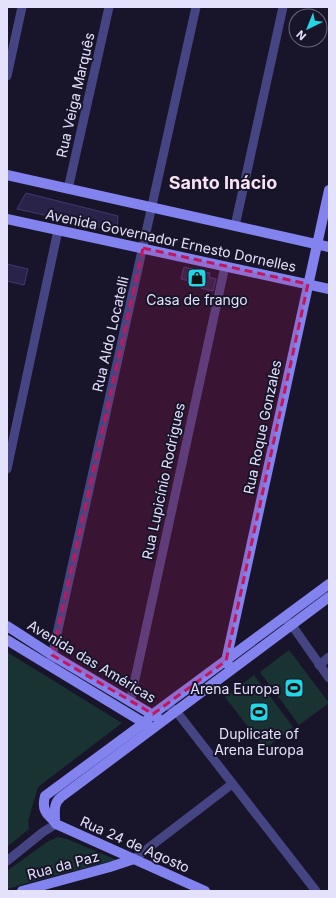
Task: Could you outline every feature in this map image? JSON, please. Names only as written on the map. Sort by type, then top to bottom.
[{"type":"main road","name":"Avenida Governador Ernesto Dornelles","points":[[7,175],[329,247]]},
{"type":"main road","name":"Rua Roque Gonzales","points":[[228,665],[329,190]]},
{"type":"main road","name":"Avenida Governador Ernesto Dornelles","points":[[7,219],[308,284],[329,290]]},
{"type":"main road","points":[[148,726],[153,714],[166,704],[228,665],[287,621],[329,584]]},
{"type":"main road","points":[[287,621],[329,597]]},
{"type":"main road","name":"Avenida das Américas","points":[[7,626],[52,655],[163,721]]},
{"type":"main road","name":"Avenida das Américas","points":[[7,640],[148,726]]},
{"type":"main road","points":[[55,823],[49,817],[43,804],[45,796],[148,726],[163,721],[228,665]]},
{"type":"main road","name":"Rua 24 de Agosto","points":[[55,823],[205,891]]},
{"type":"main road","name":"Rua da Paz","points":[[22,891],[49,887],[134,859]]},
{"type":"street","points":[[7,76],[22,7]]},
{"type":"street","name":"Rua Veiga Marquês","points":[[68,188],[109,7]]},
{"type":"street","name":"Rua Aldo Locatelli","points":[[50,666],[196,7]]},
{"type":"street","points":[[235,226],[283,7]]},
{"type":"street","points":[[7,469],[58,230]]},
{"type":"street","name":"Rua Lupicínio Rodrigues","points":[[130,702],[224,266]]},
{"type":"street","points":[[287,621],[329,678]]},
{"type":"street","points":[[319,664],[329,657]]},
{"type":"street","points":[[166,704],[176,711],[316,891]]},
{"type":"street","points":[[134,859],[232,784]]},
{"type":"street","points":[[7,861],[55,823]]},
{"type":"highlighted area","points":[[143,248],[308,284],[226,661],[153,714],[52,655]]},
{"type":"green space","name":"Arena Europa","points":[[289,650],[329,703],[299,725],[260,672]]},
{"type":"green space","points":[[7,652],[122,723],[38,787],[28,821],[29,829],[7,847]]},
{"type":"green space","name":"Duplicate of Arena Europa","points":[[254,675],[293,727],[265,749],[225,697]]},
{"type":"green space","points":[[58,837],[67,839],[119,861],[99,864],[7,889],[7,871],[47,842]]},
{"type":"building","points":[[26,193],[118,216],[117,231],[17,209]]},
{"type":"building","points":[[7,264],[28,269],[24,285],[7,281]]},
{"type":"building","name":"Casa de frango","points":[[184,267],[210,273],[209,277],[216,279],[213,291],[201,288],[202,284],[181,279]]},
{"type":"place","name":"Casa de frango","points":[[197,278]]},
{"type":"place","name":"Arena Europa","points":[[294,688]]},
{"type":"place","name":"Duplicate of Arena Europa","points":[[259,712]]},
{"type":"district","name":"Santo Inácio","points":[[223,182]]}]
